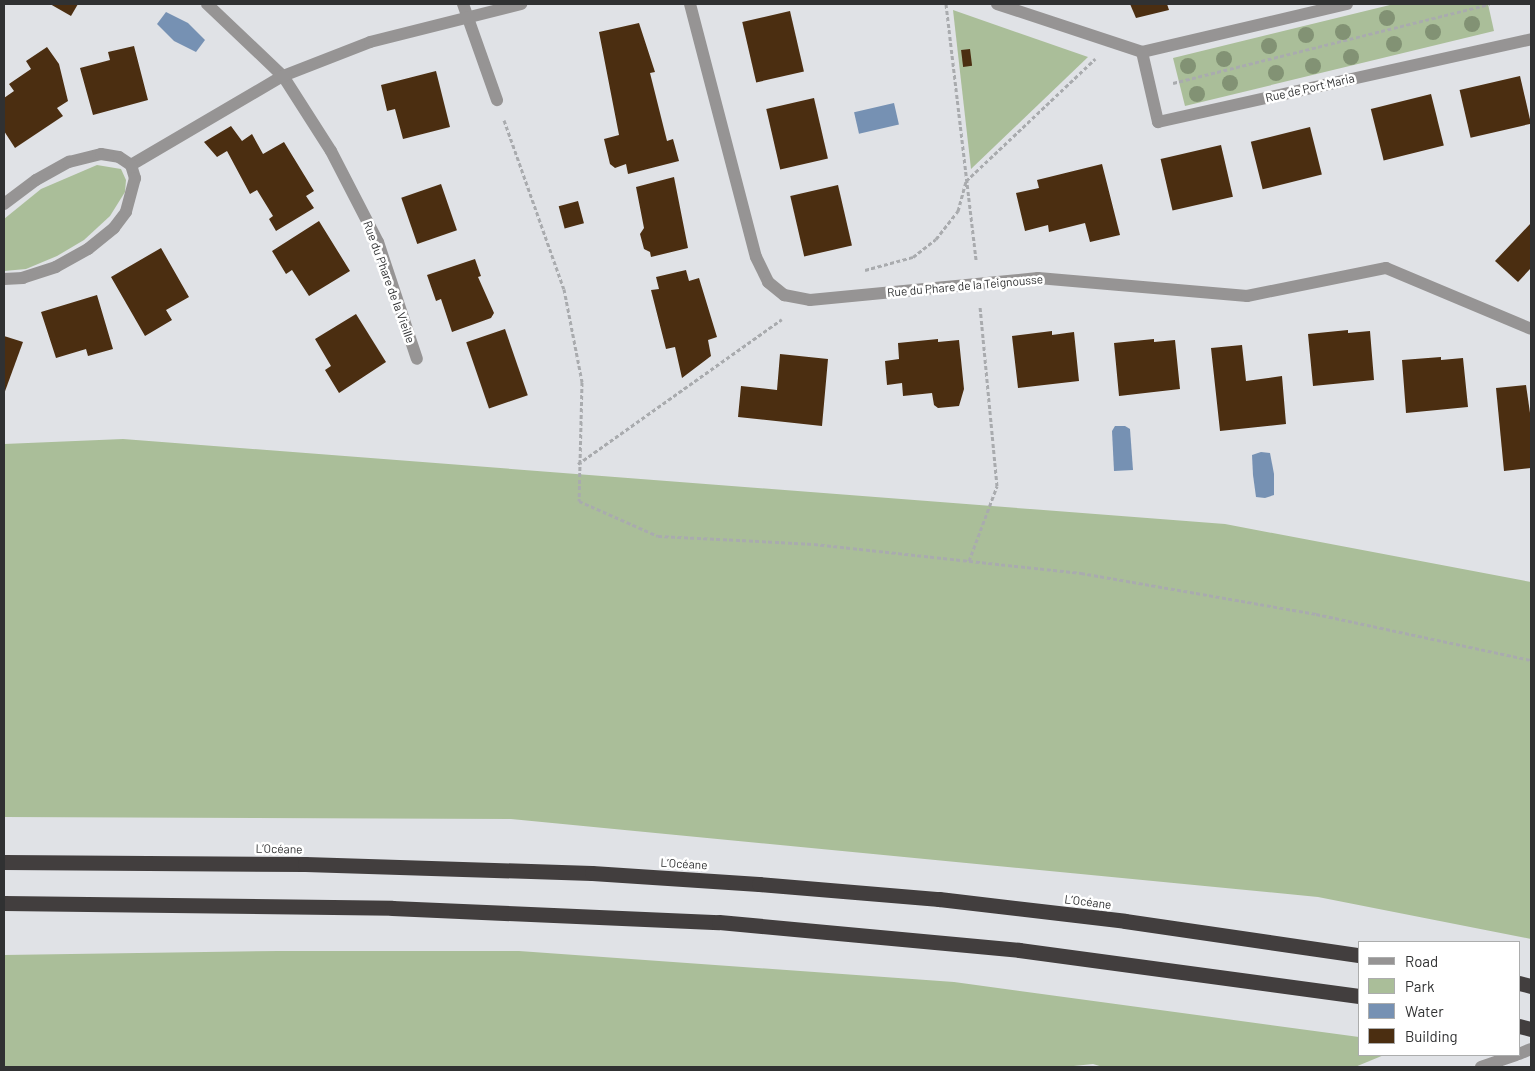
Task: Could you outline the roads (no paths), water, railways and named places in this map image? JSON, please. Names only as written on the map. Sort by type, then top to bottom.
[{"type":"highway","name":"L’Océane","points":[[4,862],[334,865],[592,873],[759,884],[939,899],[1125,921],[1358,955]]},
{"type":"highway","points":[[4,903],[392,908],[719,922],[1019,950],[1358,996]]},
{"type":"street","name":"Rue du Phare de la Vieille","points":[[207,4],[228,21],[283,76],[358,197],[378,242],[417,359]]},
{"type":"street","points":[[131,166],[283,76],[370,42],[464,10],[521,4]]},
{"type":"street","name":"Rue du Phare de la Teignousse","points":[[690,4],[756,257],[768,282],[784,295],[810,300],[1038,278],[1247,296],[1386,268],[1531,330]]},
{"type":"street","points":[[997,4],[1142,52],[1342,4]]},
{"type":"street","points":[[464,10],[497,100]]},
{"type":"street","name":"Rue de Port Maria","points":[[1142,52],[1158,122],[1531,39]]},
{"type":"street","points":[[4,204],[36,180],[69,162],[102,154],[119,156],[131,166],[135,178],[126,212],[114,228],[88,249],[56,268],[23,278],[4,279]]},
{"type":"street","points":[[1481,1067],[1511,1056]]},
{"type":"water","points":[[166,12],[188,23],[205,40],[196,52],[174,41],[157,24]]},
{"type":"water","points":[[894,103],[899,124],[859,134],[854,112]]},
{"type":"water","points":[[1115,426],[1125,426],[1130,429],[1133,470],[1114,471],[1112,431]]},
{"type":"water","points":[[1261,452],[1270,453],[1274,474],[1274,495],[1265,498],[1256,497],[1253,475],[1252,455]]}]
